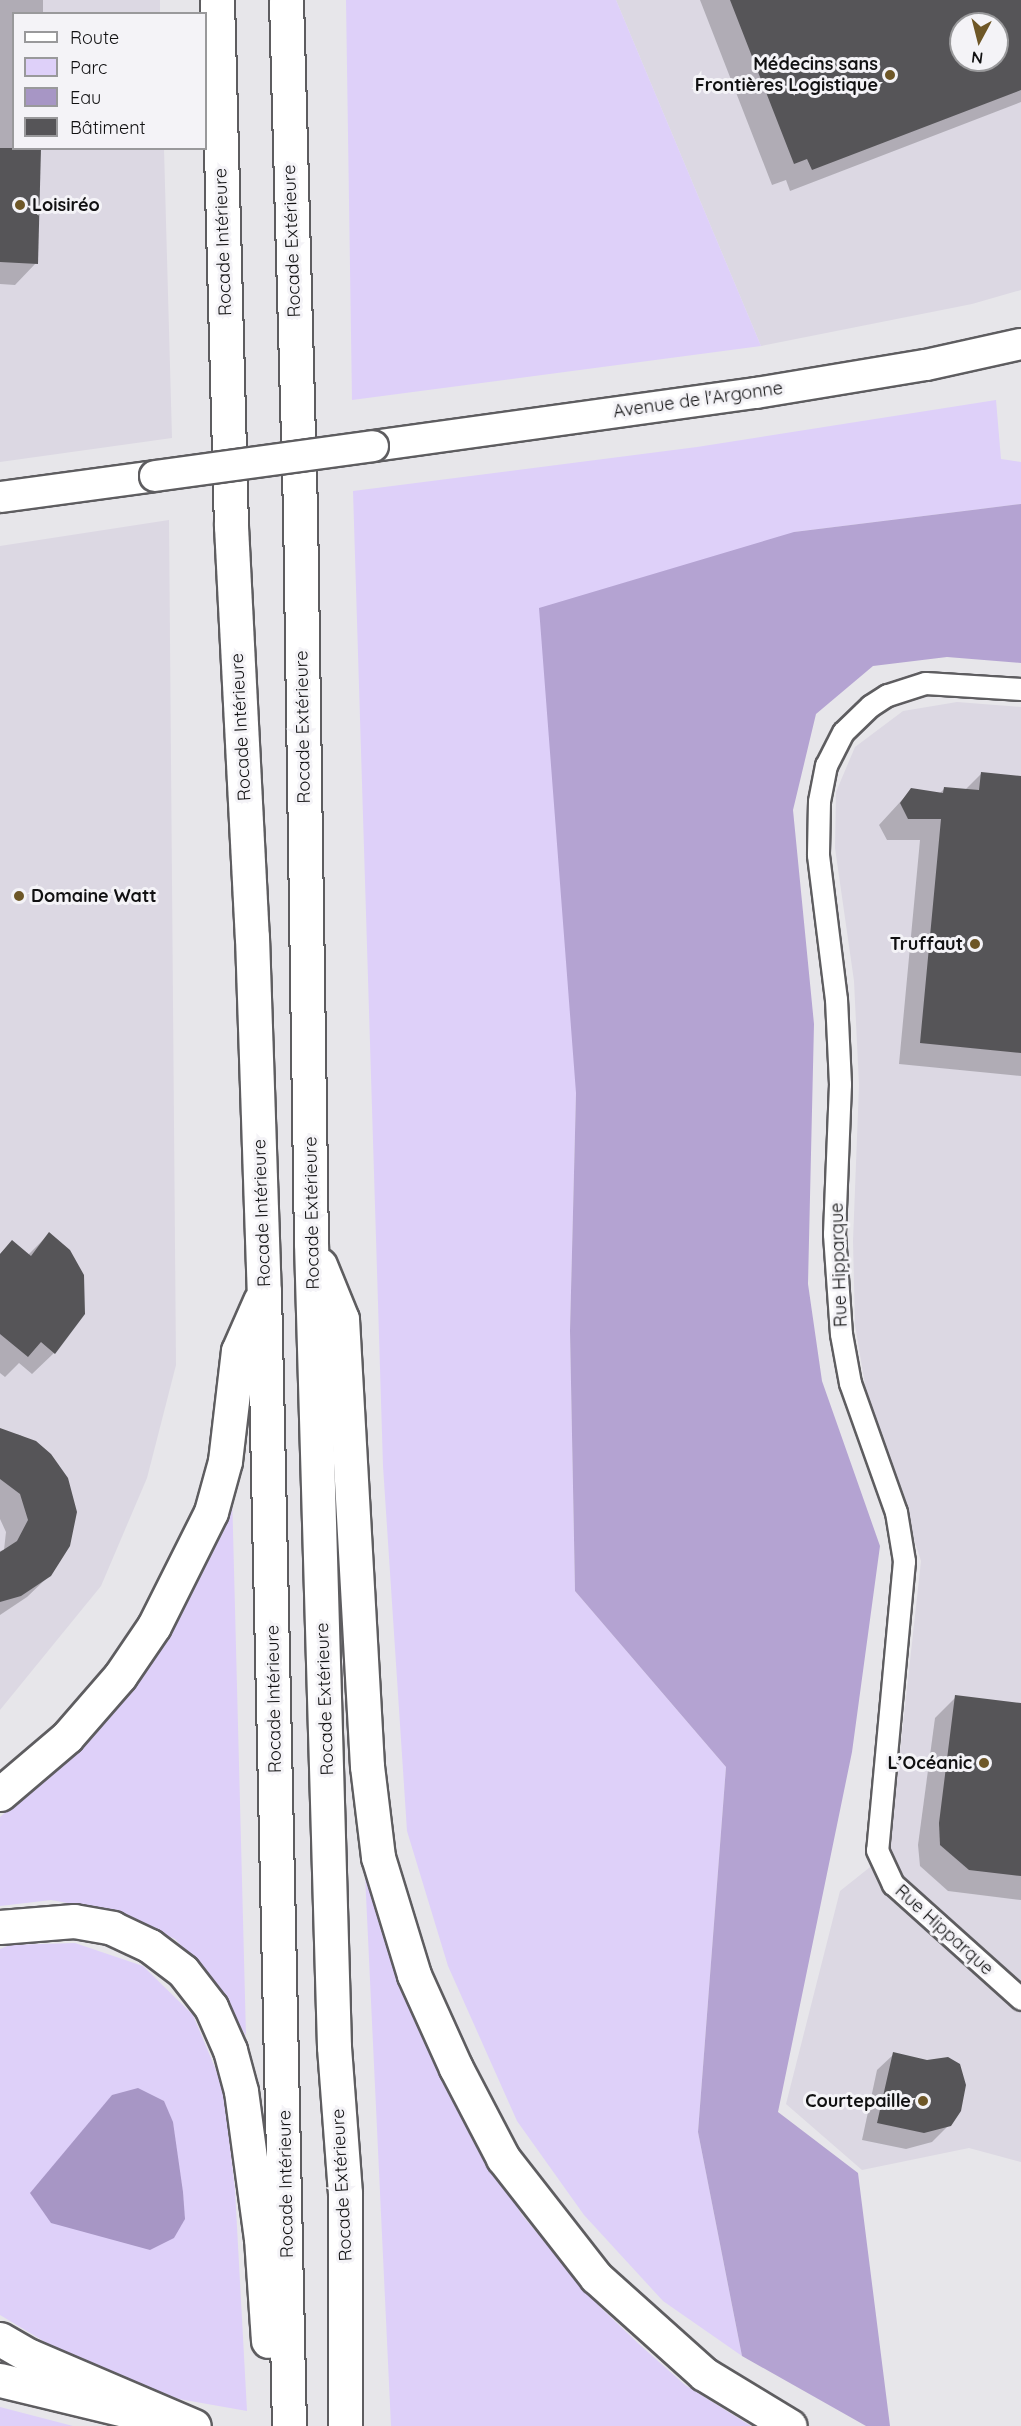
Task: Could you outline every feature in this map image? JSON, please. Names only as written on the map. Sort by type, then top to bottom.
[{"type":"main road","name":"Rocade Intérieure","points":[[217,0],[231,514],[264,1291],[289,2426]]},
{"type":"main road","name":"Rocade Extérieure","points":[[286,0],[300,511],[312,1242],[334,2047],[345,2193],[348,2338],[345,2426]]},
{"type":"main road","name":"Avenue de l'Argonne","points":[[0,497],[756,393],[926,365],[1021,344]]},
{"type":"main road","points":[[312,1242],[342,1318],[368,1766],[378,1857],[414,1975],[456,2068],[503,2158],[596,2277],[704,2374],[790,2426]]},
{"type":"main road","points":[[0,1811],[120,1676],[147,1636],[211,1512],[225,1461],[238,1351],[264,1291]]},
{"type":"main road","points":[[0,1794],[44,1760]]},
{"type":"main road","points":[[0,1927],[74,1921],[112,1929],[150,1946],[183,1971],[211,2007],[230,2050],[248,2133],[261,2238],[275,2426]]},
{"type":"main road","points":[[348,2338],[354,2426]]},
{"type":"main road","points":[[0,2339],[30,2356],[194,2426]]},
{"type":"main road","points":[[0,2380],[194,2426]]},
{"type":"street","name":"Rue Hipparque","points":[[1021,689],[925,683],[887,695],[870,706],[843,732],[826,765],[819,801],[818,855],[836,999],[840,1084],[834,1234],[841,1334],[850,1383],[896,1512],[904,1561],[877,1850],[893,1884],[1021,1999]]},
{"type":"shaded area","points":[[0,0],[160,0],[160,12],[12,12],[12,150],[164,150],[172,438],[0,462]]},
{"type":"shaded area","points":[[616,0],[1021,0],[1021,290],[972,304],[761,346]]},
{"type":"shaded area","points":[[1021,504],[1021,663],[947,657],[873,666],[816,714],[793,810],[814,1024],[808,1284],[822,1381],[880,1546],[852,1752],[778,2112],[858,2173],[890,2426],[866,2426],[742,2356],[698,2132],[726,1767],[575,1591],[570,1331],[576,1093],[539,608],[794,532]]},
{"type":"shaded area","points":[[169,520],[176,1365],[147,1478],[101,1586],[0,1710],[0,546]]},
{"type":"shaded area","points":[[957,702],[1021,707],[1021,2162],[969,2148],[862,2170],[786,2104],[840,1891],[889,1852],[921,1561],[866,1391],[855,1325],[853,1241],[859,1085],[854,981],[835,848],[836,792],[855,747],[903,711]]},
{"type":"green space","points":[[346,0],[616,0],[761,346],[352,400]]},
{"type":"green space","points":[[996,400],[1001,459],[1021,462],[1021,504],[794,532],[576,1093],[570,1331],[575,1591],[726,1767],[698,2132],[742,2356],[663,2301],[584,2215],[517,2121],[448,1966],[407,1831],[383,1466],[353,491],[697,447]]},
{"type":"green space","points":[[232,1492],[246,2036],[218,1985],[175,1939],[117,1912],[51,1900],[0,1906],[0,1817],[36,1786],[97,1721]]},
{"type":"green space","points":[[365,1874],[401,1984],[459,2110],[522,2215],[599,2306],[640,2345],[685,2385],[751,2426],[391,2426]]},
{"type":"green space","points":[[75,1943],[143,1966],[193,2015],[223,2087],[235,2190],[247,2411],[179,2399],[80,2363],[0,2315],[0,1949],[10,1945]]},
{"type":"green space","points":[[0,2407],[73,2426],[0,2426]]},
{"type":"water","points":[[138,2088],[164,2101],[173,2122],[185,2219],[174,2238],[150,2250],[51,2223],[30,2193],[112,2095]]},
{"type":"building","name":"Médecins sans Frontières Logistique","points":[[730,0],[1021,0],[1021,90],[812,170],[807,159],[794,164]]},
{"type":"building","name":"Loisiréo","points":[[0,148],[41,150],[38,264],[0,262]]},
{"type":"building","name":"Truffaut","points":[[981,772],[1021,776],[1021,1053],[920,1043],[941,819],[908,819],[900,803],[911,788],[943,793],[944,787],[979,790]]},
{"type":"building","points":[[49,1232],[70,1250],[84,1275],[85,1314],[55,1354],[41,1342],[28,1357],[0,1334],[0,1254],[12,1240],[31,1256]]},
{"type":"building","points":[[0,1428],[36,1441],[51,1454],[68,1478],[77,1512],[70,1546],[51,1576],[21,1596],[0,1602],[0,1552],[17,1541],[28,1520],[20,1494],[0,1479]]},
{"type":"building","name":"L’Océanic","points":[[955,1695],[1021,1703],[1021,1876],[969,1870],[940,1845],[939,1823]]},
{"type":"building","name":"Courtepaille","points":[[893,2052],[927,2060],[948,2057],[960,2064],[966,2085],[961,2111],[951,2126],[924,2133],[877,2123]]},
{"type":"place","name":"Médecins sans Frontières Logistique","points":[[890,75]]},
{"type":"place","name":"Loisiréo","points":[[20,205]]},
{"type":"place","name":"Domaine Watt","points":[[19,896]]},
{"type":"place","name":"Truffaut","points":[[975,944]]},
{"type":"place","name":"L’Océanic","points":[[984,1763]]},
{"type":"place","name":"Courtepaille","points":[[923,2101]]}]
